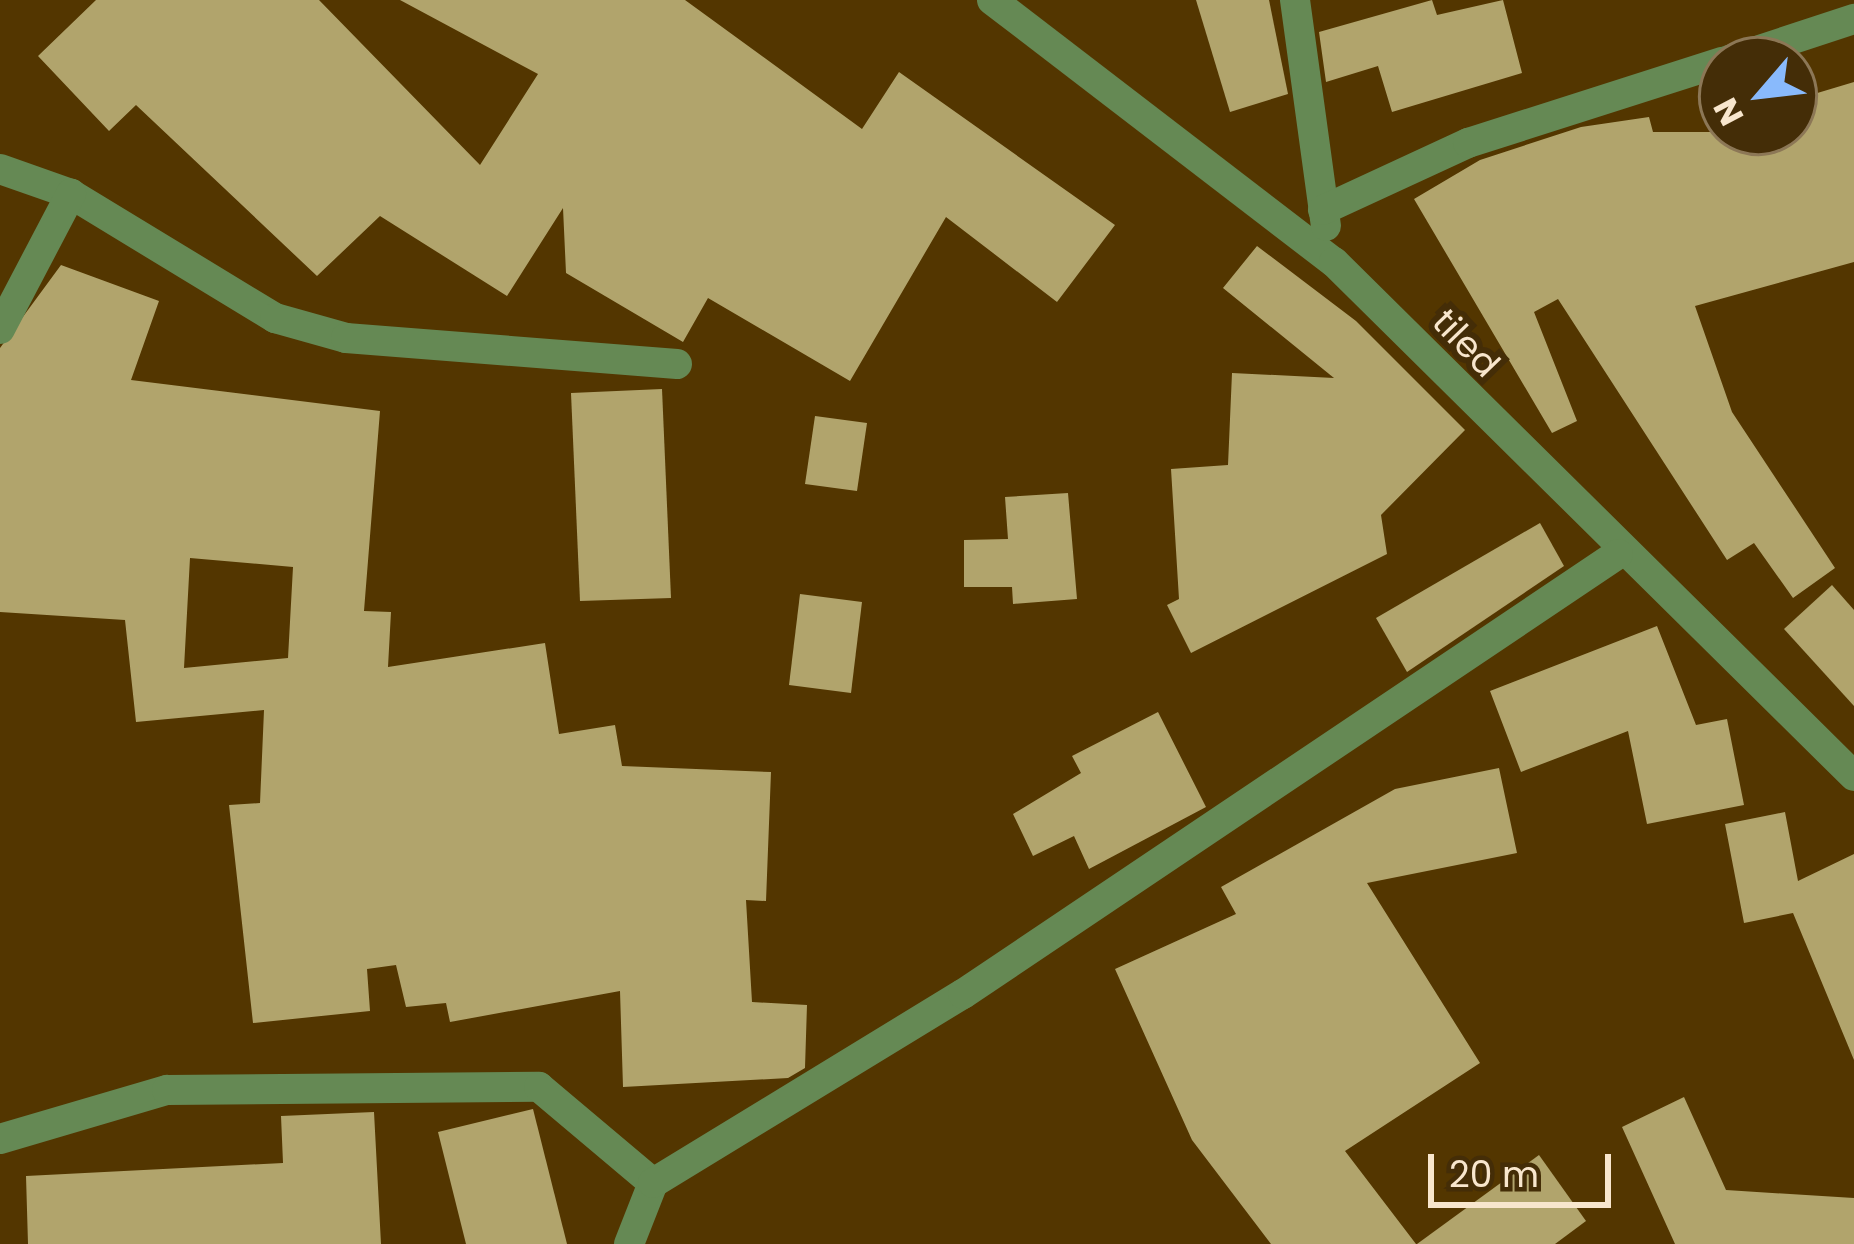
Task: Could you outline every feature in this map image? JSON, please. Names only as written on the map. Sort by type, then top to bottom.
[{"type":"street","name":"tiled","points":[[992,0],[1334,262],[1618,554],[1854,776]]},
{"type":"street","points":[[1295,0],[1334,262]]},
{"type":"street","points":[[1802,36],[1854,19]]},
{"type":"street","points":[[1323,210],[1468,143],[1698,70]]},
{"type":"street","points":[[0,169],[71,194],[275,318],[346,338],[677,364]]},
{"type":"street","points":[[0,329],[71,194]]},
{"type":"street","points":[[629,1244],[653,1184],[963,994],[1618,554]]},
{"type":"street","points":[[0,1139],[166,1090],[539,1087],[653,1184]]},
{"type":"building","points":[[96,0],[319,0],[480,165],[538,74],[400,0],[685,0],[862,129],[899,72],[1115,225],[1057,302],[946,217],[850,381],[708,298],[683,342],[566,273],[563,208],[507,296],[380,216],[317,276],[136,105],[109,131],[38,56]]},
{"type":"building","points":[[1196,0],[1269,0],[1288,94],[1230,112]]},
{"type":"building","points":[[1432,0],[1437,15],[1503,0],[1522,73],[1392,112],[1378,66],[1326,82],[1319,32]]},
{"type":"building","points":[[1854,82],[1854,262],[1695,306],[1732,412],[1835,568],[1793,598],[1754,543],[1727,560],[1558,299],[1534,312],[1577,421],[1552,433],[1414,199],[1480,160],[1581,127],[1649,117],[1653,132],[1698,132],[1698,156],[1818,156],[1818,93]]},
{"type":"building","points":[[1257,246],[1356,321],[1465,430],[1381,515],[1387,554],[1191,653],[1167,605],[1179,599],[1171,469],[1228,465],[1232,373],[1334,378],[1223,288]]},
{"type":"building","points":[[61,265],[159,301],[131,380],[380,411],[364,611],[391,612],[388,667],[545,643],[559,734],[615,725],[622,766],[771,772],[766,901],[746,900],[752,1002],[807,1005],[805,1068],[788,1078],[623,1087],[620,991],[450,1022],[446,1003],[406,1007],[396,965],[367,969],[370,1011],[253,1023],[229,805],[260,803],[264,710],[136,722],[125,620],[0,612],[0,348]],"holes":[[[190,558],[293,567],[288,658],[184,668]]]},
{"type":"building","points":[[662,389],[671,598],[580,601],[571,393]]},
{"type":"building","points":[[815,416],[867,423],[857,491],[805,484]]},
{"type":"building","points":[[1068,493],[1077,599],[1013,604],[1012,587],[964,587],[964,540],[1008,539],[1005,497]]},
{"type":"building","points":[[1540,523],[1564,566],[1407,672],[1376,618]]},
{"type":"building","points":[[1832,585],[1854,610],[1854,706],[1784,629]]},
{"type":"building","points":[[800,594],[862,602],[851,693],[789,685]]},
{"type":"building","points":[[1657,626],[1696,725],[1727,719],[1744,805],[1647,824],[1628,731],[1521,772],[1490,691]]},
{"type":"building","points":[[1158,712],[1206,807],[1089,869],[1074,836],[1033,856],[1013,814],[1081,773],[1072,756]]},
{"type":"building","points":[[1499,768],[1517,853],[1367,883],[1480,1063],[1345,1151],[1416,1244],[1271,1244],[1192,1140],[1115,969],[1236,914],[1221,887],[1395,789]]},
{"type":"building","points":[[1785,812],[1798,881],[1854,854],[1854,1060],[1793,913],[1744,923],[1725,824]]},
{"type":"building","points":[[1684,1097],[1726,1190],[1854,1198],[1854,1244],[1675,1244],[1622,1127]]},
{"type":"building","points":[[533,1109],[567,1244],[466,1244],[438,1132]]},
{"type":"building","points":[[374,1112],[381,1244],[28,1244],[26,1176],[283,1163],[281,1116]]},
{"type":"building","points":[[1539,1155],[1586,1221],[1555,1244],[1417,1244]]}]
